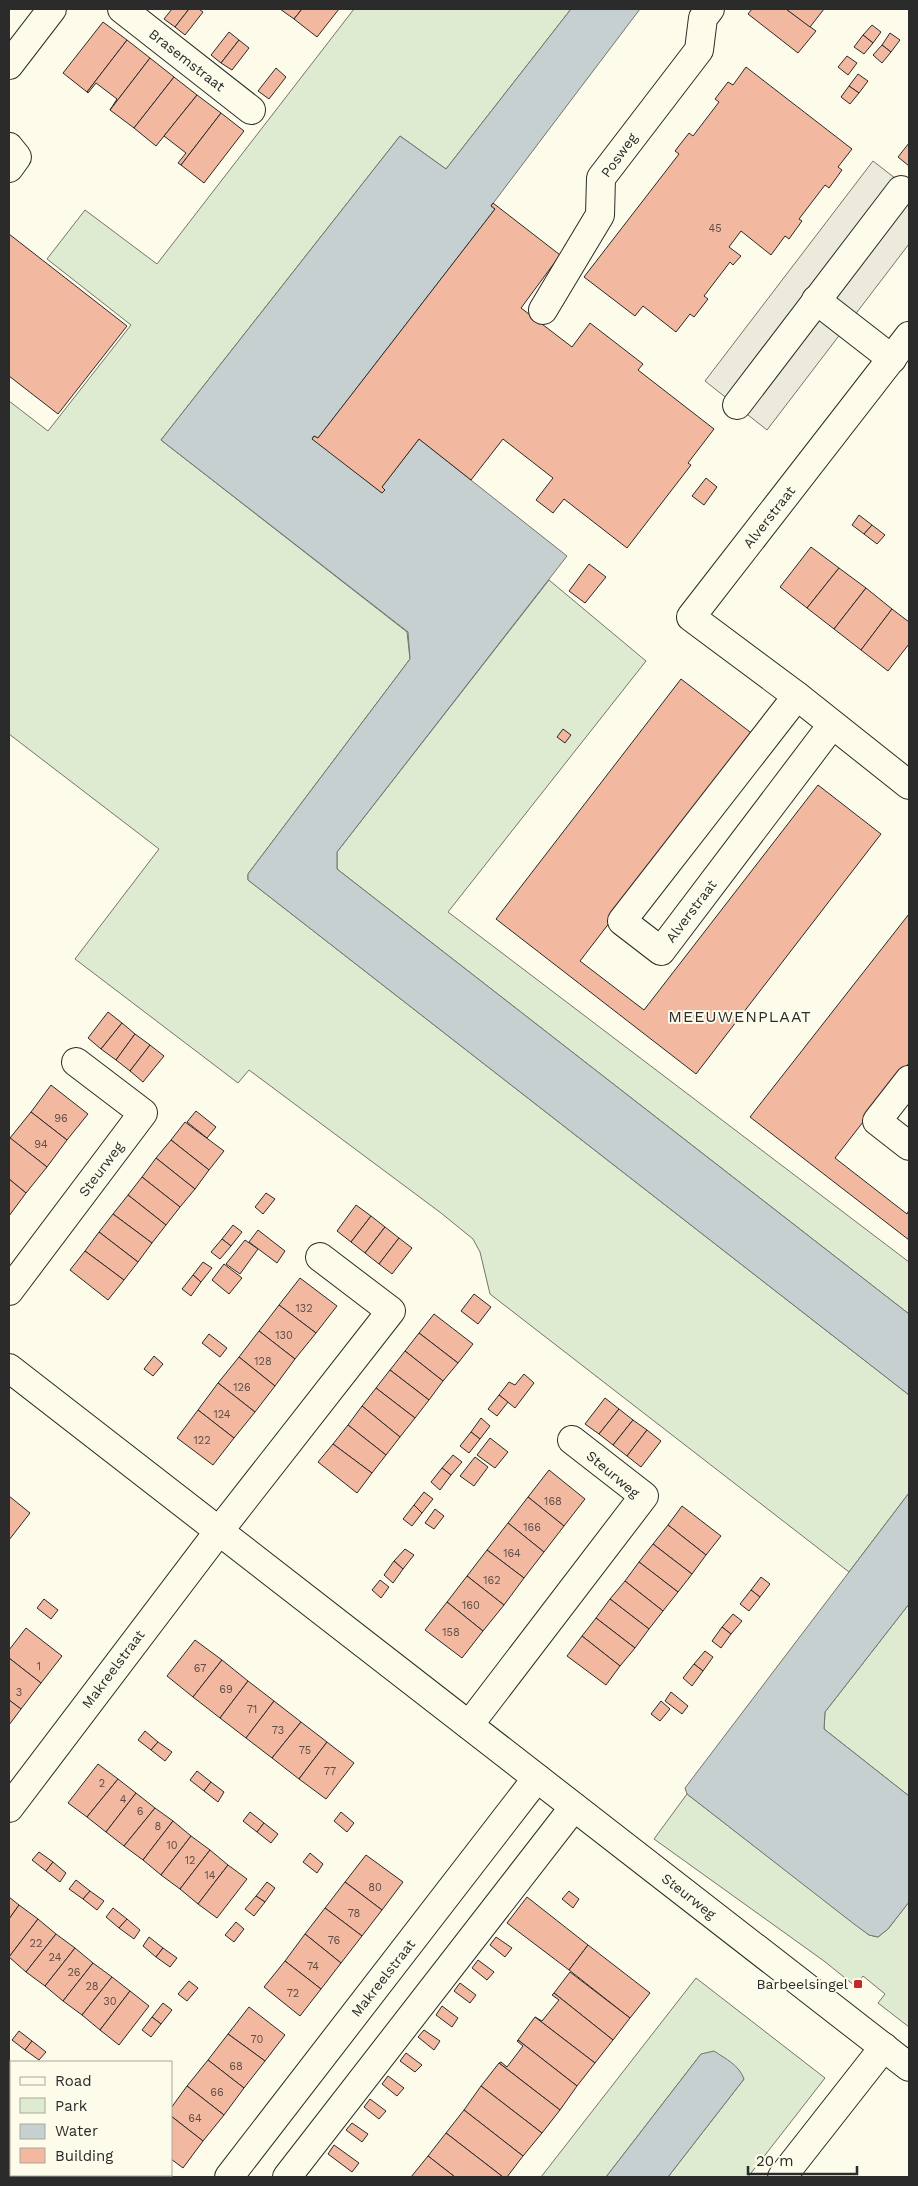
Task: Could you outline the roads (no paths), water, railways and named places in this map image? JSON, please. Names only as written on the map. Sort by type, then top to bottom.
[{"type":"street","points":[[9,65],[52,9]]},
{"type":"street","name":"Brasemstraat","points":[[122,9],[251,110]]},
{"type":"street","name":"Posweg","points":[[544,310],[600,215],[601,178],[699,50],[703,18],[710,9]]},
{"type":"street","points":[[9,147],[17,157],[9,168]]},
{"type":"street","points":[[737,405],[901,190]]},
{"type":"street","points":[[816,300],[892,359]]},
{"type":"street","name":"Alverstraat","points":[[909,336],[692,617],[797,696],[909,785]]},
{"type":"street","name":"Alverstraat","points":[[797,696],[622,921],[661,951],[832,724]]},
{"type":"street","name":"Steurweg","points":[[9,1291],[143,1113],[76,1062]]},
{"type":"street","points":[[909,1080],[877,1121],[909,1146]]},
{"type":"street","points":[[219,1531],[391,1311],[320,1257]]},
{"type":"street","name":"Steurweg","points":[[9,1368],[909,2067]]},
{"type":"street","name":"Steurweg","points":[[469,1725],[644,1496],[572,1440]]},
{"type":"street","name":"Makreelstraat","points":[[9,1808],[219,1531]]},
{"type":"street","name":"Makreelstraat","points":[[229,2177],[537,1778]]},
{"type":"street","points":[[287,2177],[574,1807]]},
{"type":"street","points":[[782,2177],[884,2047]]},
{"type":"water","points":[[571,9],[640,9],[491,206],[495,209],[318,438],[314,436],[312,438],[382,493],[385,490],[382,487],[419,439],[567,556],[337,852],[337,869],[909,1314],[909,1395],[248,880],[248,874],[410,659],[408,632],[161,440],[400,136],[446,169]]},
{"type":"water","points":[[909,1493],[909,1604],[825,1712],[824,1729],[909,1796],[909,1902],[888,1929],[878,1937],[869,1935],[854,1924],[687,1794],[685,1788]]},
{"type":"water","points":[[714,2051],[735,2066],[744,2079],[668,2177],[606,2177],[701,2054]]},
{"type":"place","name":"Barbeelsingel","points":[[858,1984]]},
{"type":"district","name":"MEEUWENPLAAT","points":[[740,1016]]}]
